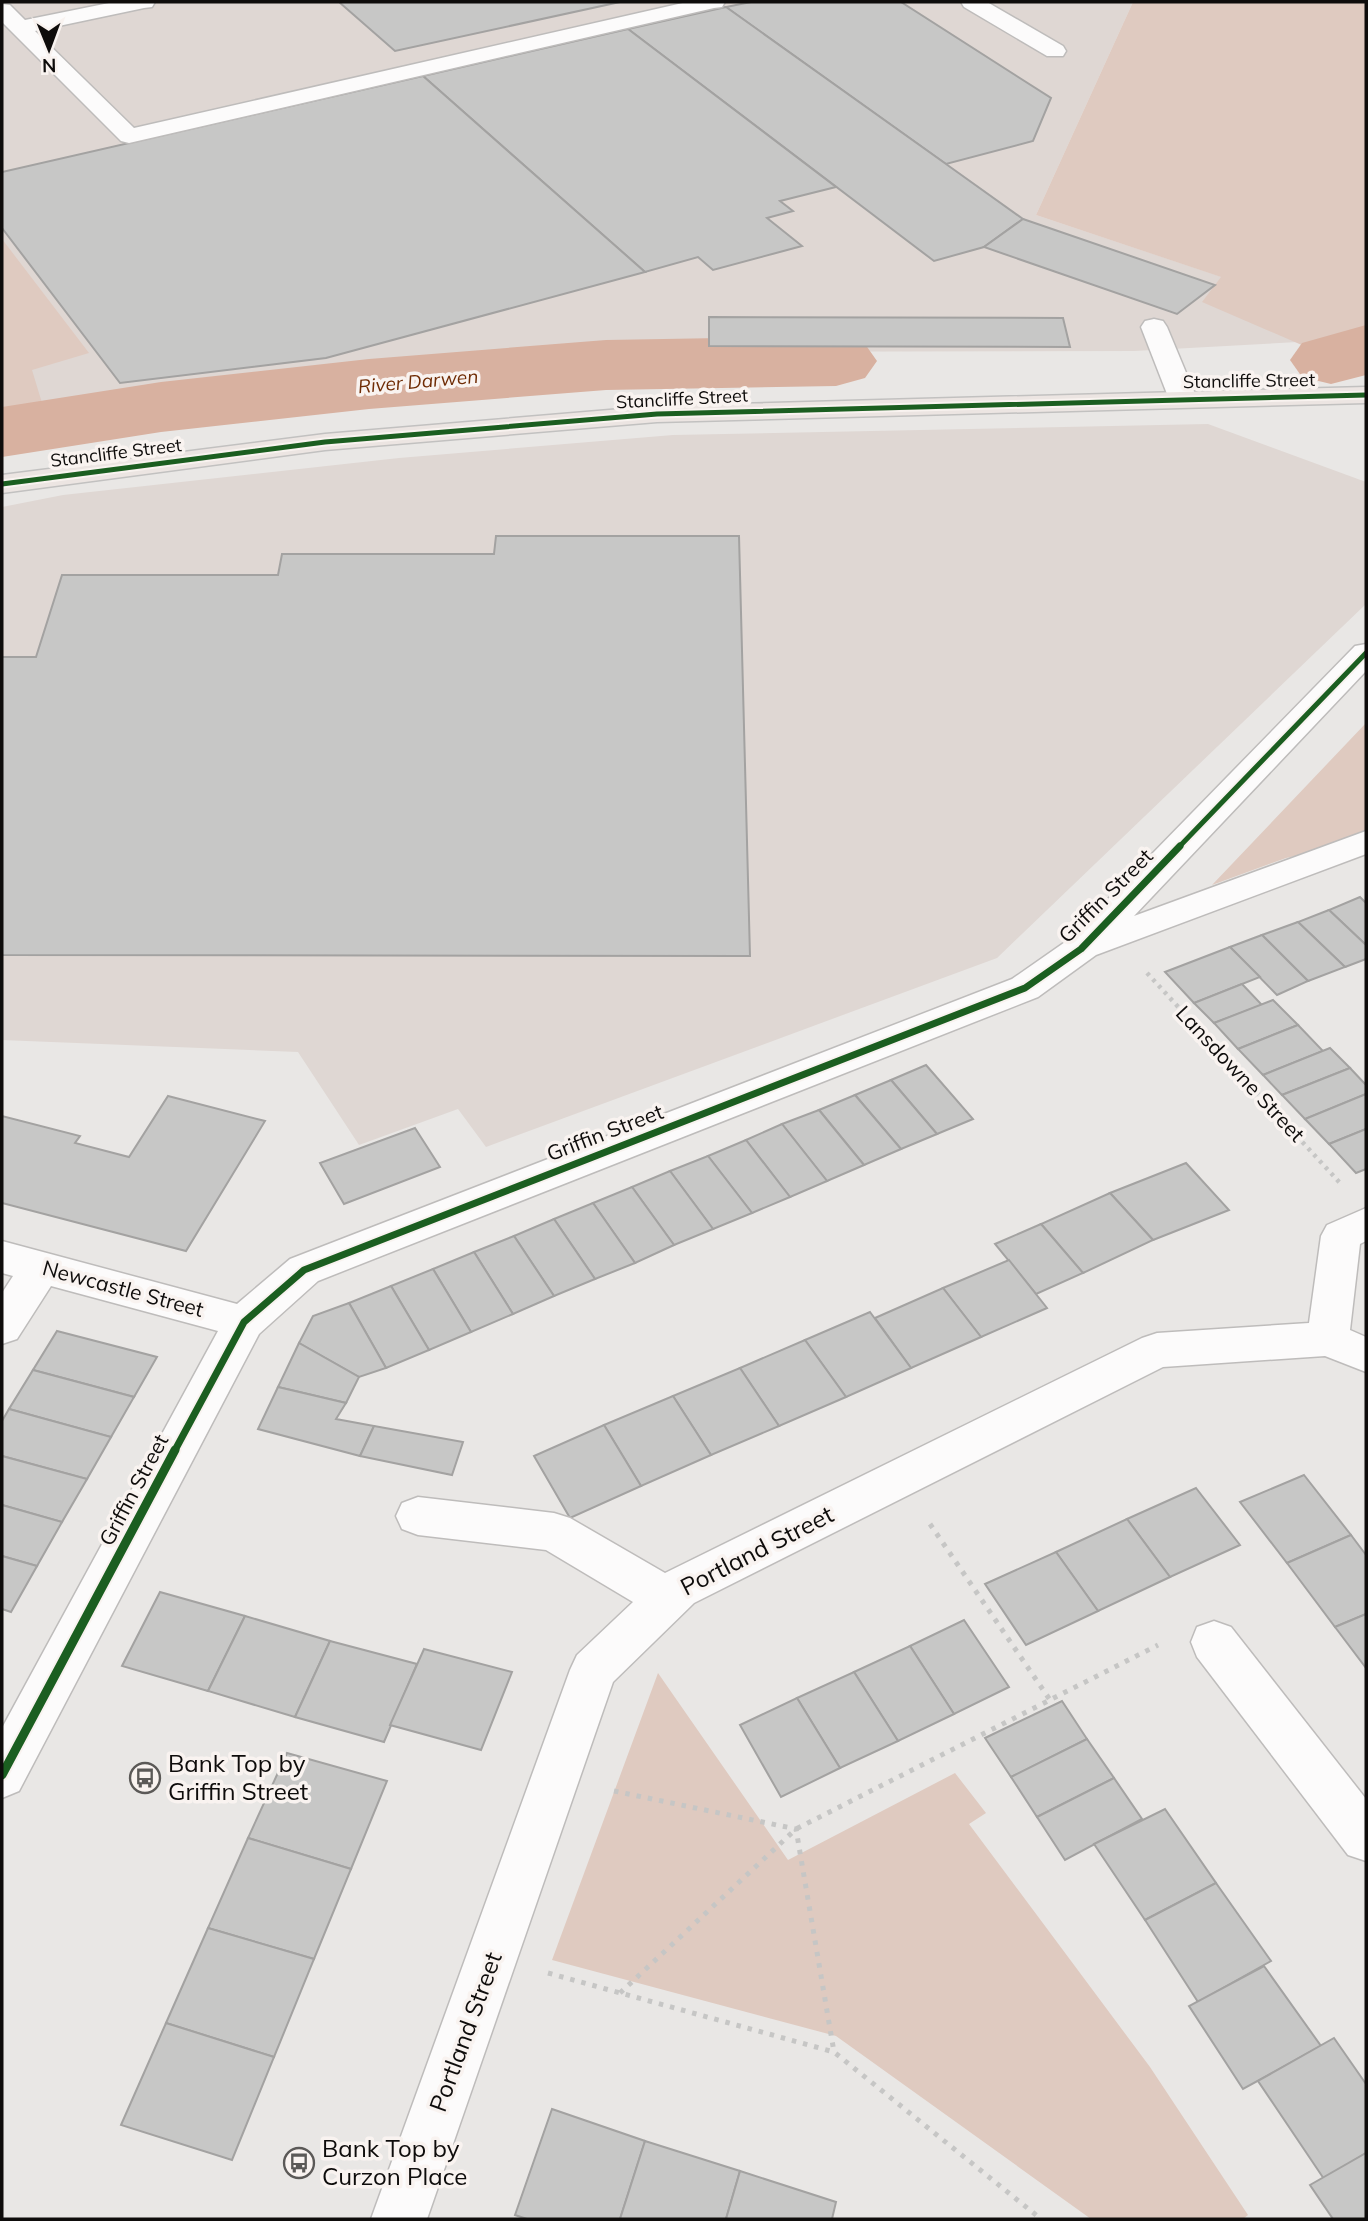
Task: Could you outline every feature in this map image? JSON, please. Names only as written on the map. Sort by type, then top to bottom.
[{"type":"main road","name":"Stancliffe Street","points":[[2,484],[325,442],[657,414],[1366,395]]},
{"type":"street","points":[[18,28],[144,2]]},
{"type":"street","points":[[2,10],[129,136],[713,2]]},
{"type":"street","points":[[972,2],[1055,51]]},
{"type":"street","points":[[1154,327],[1183,399]]},
{"type":"street","name":"Griffin Street","points":[[1097,943],[1366,653]]},
{"type":"street","name":"Griffin Street","points":[[2,1775],[244,1322],[304,1270],[1025,988],[1097,943],[1353,846]]},
{"type":"street","points":[[1347,1347],[1341,1236],[1357,1208]]},
{"type":"street","name":"Newcastle Street","points":[[2,1256],[244,1322]]},
{"type":"street","points":[[2,1327],[41,1267]]},
{"type":"street","name":"Portland Street","points":[[399,2219],[594,1670],[678,1589],[1157,1350],[1347,1347]]},
{"type":"street","points":[[418,1516],[554,1532],[669,1600]]},
{"type":"street","points":[[1214,1642],[1366,1838]]},
{"type":"path","points":[[899,1479],[1050,1700]]},
{"type":"path","points":[[620,1993],[796,1829],[1189,1628],[1214,1642]]},
{"type":"path","points":[[555,1780],[796,1829]]},
{"type":"path","points":[[796,1829],[834,2052]]},
{"type":"path","points":[[492,1959],[834,2052],[1041,2219]]},
{"type":"shaded area","points":[[2,2],[1133,2],[1036,215],[1366,325],[1316,341],[1134,351],[579,352],[42,403],[2,413]]},
{"type":"shaded area","points":[[1133,2],[1366,2],[1366,362],[1341,362],[1202,302],[1221,277],[1036,215]]},
{"type":"shaded area","points":[[2,239],[89,353],[32,370],[42,403],[2,413]]},
{"type":"shaded area","points":[[1208,424],[1366,482],[1366,604],[997,958],[486,1147],[458,1109],[359,1145],[298,1052],[2,1040],[2,507],[63,495],[399,458],[673,435]]},
{"type":"shaded area","points":[[1366,723],[1366,840],[1286,858],[1212,885]]},
{"type":"shaded area","points":[[658,1673],[788,1860],[955,1773],[986,1813],[969,1824],[1150,2067],[1248,2215],[1243,2219],[1091,2219],[836,2036],[552,1960]]},
{"type":"building","points":[[339,2],[620,2],[395,51]]},
{"type":"building","points":[[751,2],[901,2],[1051,98],[1033,141],[946,164],[726,7]]},
{"type":"building","points":[[726,7],[1023,219],[984,247],[934,261],[628,29]]},
{"type":"building","points":[[628,29],[836,187],[780,201],[793,211],[767,218],[802,246],[713,270],[698,257],[645,272],[423,76]]},
{"type":"building","points":[[423,76],[645,272],[326,358],[120,383],[2,228],[2,172]]},
{"type":"building","points":[[1023,219],[1215,285],[1177,314],[984,247]]},
{"type":"building","points":[[709,317],[1063,318],[1070,347],[709,346]]},
{"type":"building","points":[[496,536],[739,536],[750,956],[2,955],[2,657],[36,657],[62,575],[278,575],[282,554],[494,554]]},
{"type":"building","points":[[1360,897],[1366,903],[1366,945],[1329,910]]},
{"type":"building","points":[[1329,910],[1366,945],[1366,959],[1345,967],[1298,922]]},
{"type":"building","points":[[1298,922],[1345,967],[1308,981],[1262,935]]},
{"type":"building","points":[[1262,935],[1308,981],[1277,995],[1230,947]]},
{"type":"building","points":[[1230,947],[1260,977],[1194,1003],[1165,972]]},
{"type":"building","points":[[1242,984],[1262,1005],[1214,1023],[1194,1003]]},
{"type":"building","points":[[1273,1000],[1298,1025],[1238,1049],[1214,1023]]},
{"type":"building","points":[[1298,1025],[1323,1051],[1263,1075],[1238,1049]]},
{"type":"building","points":[[1330,1048],[1350,1068],[1282,1095],[1263,1075]]},
{"type":"building","points":[[926,1065],[973,1119],[937,1134],[891,1080]]},
{"type":"building","points":[[1350,1068],[1366,1085],[1366,1094],[1305,1119],[1282,1095]]},
{"type":"building","points":[[891,1080],[937,1134],[901,1149],[855,1095]]},
{"type":"building","points":[[1366,1094],[1366,1129],[1329,1144],[1305,1119]]},
{"type":"building","points":[[855,1095],[901,1149],[864,1165],[819,1110]]},
{"type":"building","points":[[168,1096],[265,1121],[186,1251],[2,1203],[2,1116],[80,1136],[75,1143],[129,1157]]},
{"type":"building","points":[[819,1110],[864,1165],[827,1181],[782,1124]]},
{"type":"building","points":[[782,1124],[827,1181],[790,1197],[746,1140]]},
{"type":"building","points":[[415,1128],[440,1167],[344,1204],[320,1163]]},
{"type":"building","points":[[1366,1129],[1366,1169],[1356,1173],[1329,1144]]},
{"type":"building","points":[[746,1140],[790,1197],[752,1213],[708,1156]]},
{"type":"building","points":[[708,1156],[752,1213],[713,1229],[670,1171]]},
{"type":"building","points":[[1186,1163],[1229,1210],[1153,1240],[1110,1193]]},
{"type":"building","points":[[670,1171],[713,1229],[674,1245],[632,1187]]},
{"type":"building","points":[[632,1187],[674,1245],[635,1263],[593,1203]]},
{"type":"building","points":[[1110,1193],[1153,1240],[1083,1273],[1041,1224]]},
{"type":"building","points":[[593,1203],[635,1263],[595,1279],[554,1219]]},
{"type":"building","points":[[554,1219],[595,1279],[554,1296],[514,1236]]},
{"type":"building","points":[[1041,1224],[1083,1273],[1036,1294],[995,1244]]},
{"type":"building","points":[[514,1236],[554,1296],[513,1314],[474,1252]]},
{"type":"building","points":[[474,1252],[513,1314],[471,1332],[433,1269]]},
{"type":"building","points":[[1009,1260],[1047,1308],[981,1337],[943,1288]]},
{"type":"building","points":[[433,1269],[471,1332],[429,1350],[391,1286]]},
{"type":"building","points":[[391,1286],[429,1350],[386,1368],[349,1303]]},
{"type":"building","points":[[943,1288],[981,1337],[911,1368],[875,1318]]},
{"type":"building","points":[[349,1303],[386,1368],[359,1377],[299,1343],[313,1316]]},
{"type":"building","points":[[870,1312],[911,1368],[846,1397],[805,1340]]},
{"type":"building","points":[[57,1331],[157,1357],[134,1397],[33,1370]]},
{"type":"building","points":[[805,1340],[846,1397],[779,1426],[740,1368]]},
{"type":"building","points":[[299,1343],[359,1377],[346,1403],[278,1387]]},
{"type":"building","points":[[740,1368],[779,1426],[711,1455],[673,1396]]},
{"type":"building","points":[[33,1370],[134,1397],[111,1437],[9,1409]]},
{"type":"building","points":[[278,1387],[346,1403],[336,1419],[374,1426],[360,1456],[258,1429]]},
{"type":"building","points":[[673,1396],[711,1455],[641,1486],[604,1425]]},
{"type":"building","points":[[9,1409],[111,1437],[87,1479],[2,1456],[2,1421]]},
{"type":"building","points":[[604,1425],[641,1486],[570,1518],[534,1456]]},
{"type":"building","points":[[374,1426],[463,1442],[452,1475],[360,1456]]},
{"type":"building","points":[[2,1456],[87,1479],[62,1522],[2,1505]]},
{"type":"building","points":[[1304,1475],[1351,1535],[1287,1563],[1240,1502]]},
{"type":"building","points":[[1196,1488],[1240,1545],[1170,1577],[1127,1519]]},
{"type":"building","points":[[2,1505],[62,1522],[37,1566],[2,1556]]},
{"type":"building","points":[[1127,1519],[1170,1577],[1098,1611],[1056,1552]]},
{"type":"building","points":[[1351,1535],[1366,1555],[1366,1614],[1335,1627],[1287,1563]]},
{"type":"building","points":[[1056,1552],[1098,1611],[1026,1645],[985,1584]]},
{"type":"building","points":[[2,1556],[37,1566],[11,1612],[2,1609]]},
{"type":"building","points":[[160,1592],[245,1616],[208,1691],[122,1666]]},
{"type":"building","points":[[1366,1614],[1366,1668],[1335,1627]]},
{"type":"building","points":[[245,1616],[330,1641],[295,1717],[208,1691]]},
{"type":"building","points":[[964,1620],[1009,1687],[954,1714],[910,1646]]},
{"type":"building","points":[[330,1641],[417,1664],[384,1742],[295,1717]]},
{"type":"building","points":[[910,1646],[954,1714],[898,1741],[854,1672]]},
{"type":"building","points":[[424,1649],[512,1672],[481,1750],[390,1725]]},
{"type":"building","points":[[854,1672],[898,1741],[840,1768],[797,1698]]},
{"type":"building","points":[[797,1698],[840,1768],[781,1797],[740,1725]]},
{"type":"building","points":[[1062,1701],[1087,1739],[1011,1777],[985,1738]]},
{"type":"building","points":[[1087,1739],[1114,1778],[1037,1817],[1011,1777]]},
{"type":"building","points":[[287,1753],[387,1781],[351,1869],[248,1838]]},
{"type":"building","points":[[1114,1778],[1142,1819],[1065,1860],[1037,1817]]},
{"type":"building","points":[[1165,1809],[1216,1883],[1145,1920],[1094,1844]]},
{"type":"building","points":[[248,1838],[351,1869],[314,1959],[208,1928]]},
{"type":"building","points":[[1216,1883],[1271,1961],[1198,2002],[1145,1920]]},
{"type":"building","points":[[208,1928],[314,1959],[274,2057],[166,2023]]},
{"type":"building","points":[[1264,1966],[1321,2046],[1243,2089],[1189,2006]]},
{"type":"building","points":[[166,2023],[274,2057],[232,2160],[121,2125]]},
{"type":"building","points":[[1334,2038],[1366,2084],[1366,2153],[1324,2179],[1258,2081]]},
{"type":"building","points":[[552,2109],[645,2141],[620,2219],[527,2219],[515,2215]]},
{"type":"building","points":[[645,2141],[740,2171],[726,2219],[620,2219]]},
{"type":"building","points":[[1366,2153],[1366,2219],[1333,2219],[1310,2185]]},
{"type":"building","points":[[740,2171],[836,2202],[832,2219],[726,2219]]},
{"type":"waterway","name":"River Darwen","points":[[1331,360],[1366,349]]},
{"type":"waterway","name":"River Darwen","points":[[2,432],[161,407],[369,384],[606,365],[836,361]]},
{"type":"cycle path","points":[[2,484],[325,442],[657,414],[1366,395]]},
{"type":"cycle path","points":[[2,1775],[244,1322],[304,1270],[1025,988],[1081,949],[1366,653]]},
{"type":"place","name":"Bank Top by Griffin Street","points":[[145,1778]]},
{"type":"place","name":"Bank Top by Curzon Place","points":[[299,2163]]}]
